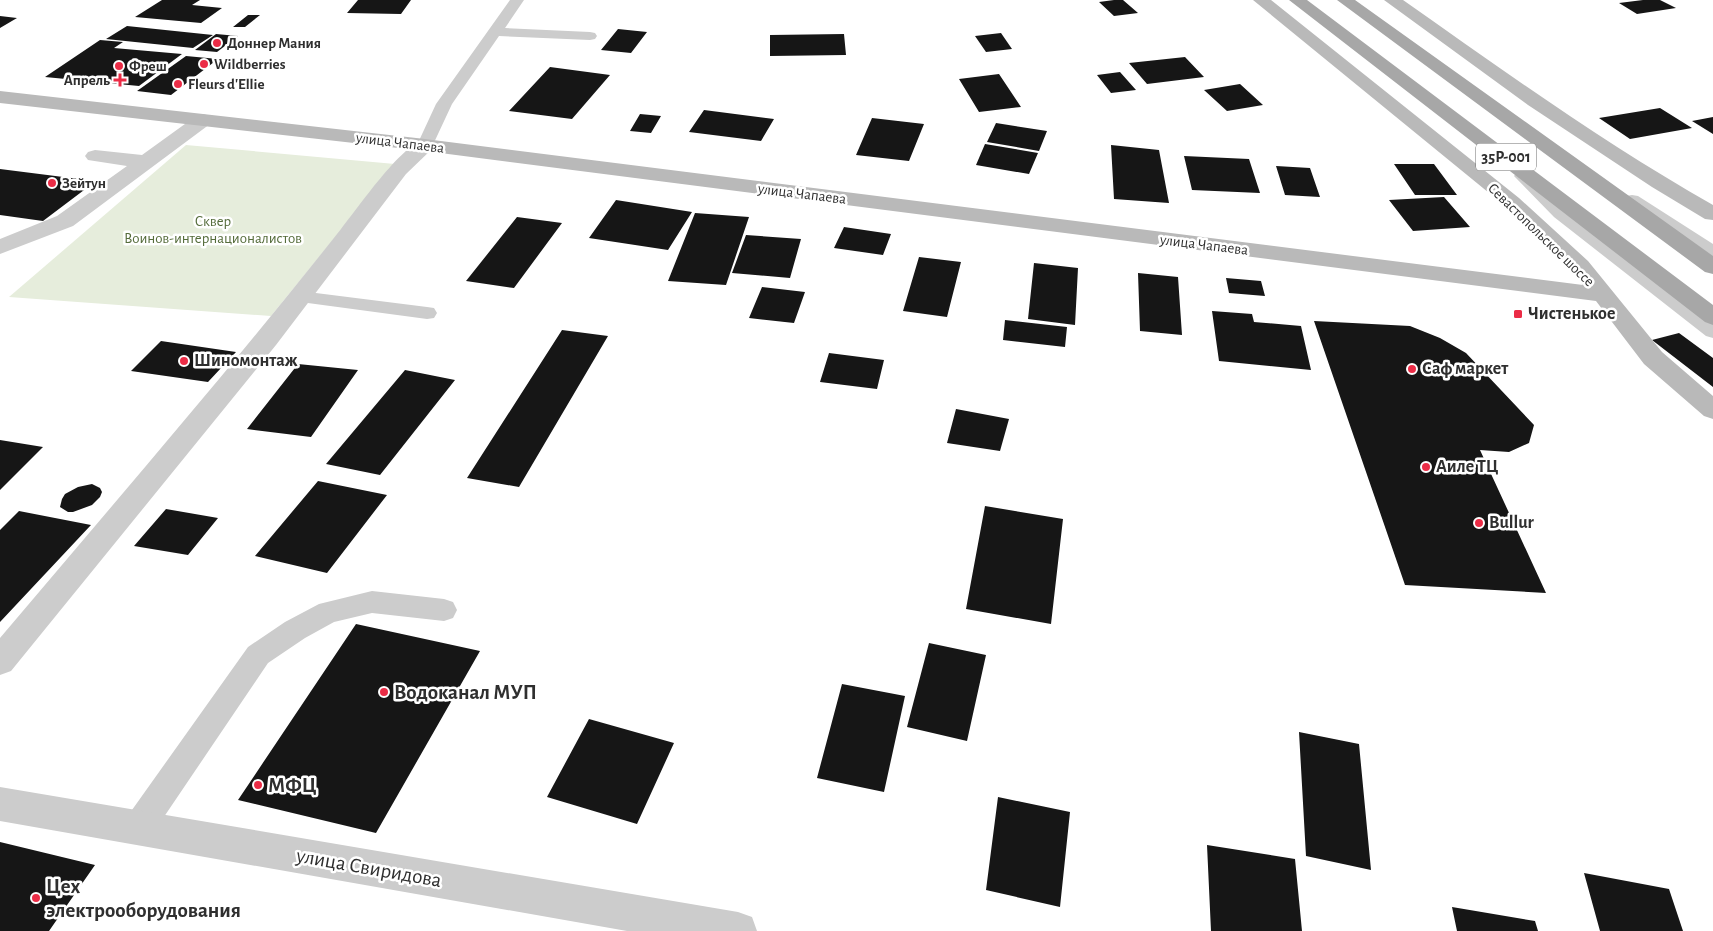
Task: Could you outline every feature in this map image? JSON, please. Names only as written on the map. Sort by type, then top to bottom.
[{"type":"main road","name":"Севастопольское шоссе","points":[[1260,0],[1512,202],[1580,266],[1653,358],[1713,410]]},
{"type":"main road","name":"35Р-001","points":[[1297,0],[1713,317]]},
{"type":"main road","name":"35Р-001","points":[[1345,0],[1713,267]]},
{"type":"main road","points":[[1392,0],[1527,96],[1659,183],[1710,206]]},
{"type":"main road","name":"улица Чапаева","points":[[0,97],[425,146],[1573,292]]},
{"type":"main road","points":[[1573,292],[1590,289],[1600,290]]},
{"type":"main road","points":[[1573,292],[1605,303],[1618,314]]},
{"type":"street","points":[[0,247],[65,221],[203,120]]},
{"type":"street","points":[[0,661],[300,297],[399,170],[425,146]]},
{"type":"street","points":[[95,156],[146,162]]},
{"type":"street","name":"улица Свиридова","points":[[0,804],[738,931]]},
{"type":"lane","points":[[425,146],[444,104],[517,0]]},
{"type":"lane","points":[[496,32],[590,36]]},
{"type":"lane","points":[[1539,140],[1713,252]]},
{"type":"lane","points":[[1498,152],[1560,213],[1713,331]]},
{"type":"lane","points":[[300,297],[427,314]]},
{"type":"lane","points":[[138,828],[258,654],[295,630],[328,612],[372,602],[444,610]]},
{"type":"green space","name":"Сквер Воинов-интернационалистов","points":[[186,145],[395,164],[271,316],[9,297]]},
{"type":"building","points":[[162,0],[200,0],[192,5],[222,8],[201,23],[135,17]]},
{"type":"building","points":[[358,0],[411,0],[401,14],[347,13]]},
{"type":"building","points":[[1123,0],[1138,13],[1114,16],[1099,2]]},
{"type":"building","points":[[1660,0],[1676,8],[1637,14],[1619,3]]},
{"type":"building","points":[[248,15],[260,15],[245,27],[233,27]]},
{"type":"building","points":[[0,16],[17,18],[0,28]]},
{"type":"building","points":[[127,26],[213,35],[193,48],[106,39]]},
{"type":"building","points":[[618,29],[647,32],[631,53],[601,50]]},
{"type":"building","points":[[1001,33],[1012,49],[986,52],[975,36]]},
{"type":"building","points":[[216,34],[238,36],[217,52],[195,50]]},
{"type":"building","points":[[844,34],[846,55],[770,56],[770,35]]},
{"type":"building","points":[[100,40],[123,42],[114,48],[182,54],[139,86],[45,77]]},
{"type":"building","points":[[186,56],[218,59],[171,95],[137,91]]},
{"type":"building","points":[[1185,57],[1204,77],[1147,84],[1129,63]]},
{"type":"building","points":[[550,67],[610,75],[572,119],[509,111]]},
{"type":"building","points":[[1120,72],[1136,90],[1111,93],[1097,75]]},
{"type":"building","points":[[999,74],[1021,107],[979,112],[959,79]]},
{"type":"building","points":[[1240,84],[1263,105],[1227,111],[1204,90]]},
{"type":"building","points":[[1660,108],[1692,128],[1630,139],[1599,118]]},
{"type":"building","points":[[704,110],[774,119],[761,141],[689,132]]},
{"type":"building","points":[[640,114],[661,116],[651,133],[630,131]]},
{"type":"building","points":[[1713,117],[1713,134],[1692,121]]},
{"type":"building","points":[[872,118],[924,124],[909,161],[856,155]]},
{"type":"building","points":[[996,123],[1047,131],[1039,151],[987,142]]},
{"type":"building","points":[[985,144],[1038,153],[1029,174],[976,165]]},
{"type":"building","points":[[1111,145],[1159,150],[1169,203],[1114,199]]},
{"type":"building","points":[[1184,156],[1249,159],[1260,193],[1192,190]]},
{"type":"building","points":[[1394,164],[1434,164],[1457,195],[1415,195]]},
{"type":"building","points":[[1276,166],[1310,168],[1320,197],[1285,195]]},
{"type":"building","points":[[0,169],[96,181],[43,221],[0,215]]},
{"type":"building","points":[[1444,197],[1470,227],[1413,231],[1389,200]]},
{"type":"building","points":[[616,200],[692,212],[668,250],[589,238]]},
{"type":"building","points":[[695,213],[749,217],[726,285],[668,281]]},
{"type":"building","points":[[517,217],[562,223],[514,288],[466,281]]},
{"type":"building","points":[[844,227],[891,234],[883,255],[834,248]]},
{"type":"building","points":[[746,235],[801,239],[790,278],[732,273]]},
{"type":"building","points":[[919,257],[961,262],[947,317],[903,311]]},
{"type":"building","points":[[1034,263],[1078,268],[1075,325],[1028,319]]},
{"type":"building","points":[[1138,273],[1178,277],[1182,335],[1140,331]]},
{"type":"building","points":[[1226,278],[1261,281],[1265,296],[1229,293]]},
{"type":"building","points":[[762,287],[805,292],[794,323],[749,318]]},
{"type":"building","points":[[1212,311],[1252,314],[1254,322],[1301,326],[1311,370],[1219,361]]},
{"type":"building","points":[[1005,320],[1067,327],[1065,347],[1003,340]]},
{"type":"building","name":"Аиле ТЦ","points":[[1314,321],[1410,326],[1440,338],[1466,353],[1534,425],[1529,443],[1509,452],[1480,450],[1546,593],[1405,585]]},
{"type":"building","points":[[562,330],[608,336],[519,487],[467,478]]},
{"type":"building","points":[[1679,333],[1713,358],[1713,387],[1652,340]]},
{"type":"building","name":"Шиномонтаж","points":[[161,341],[236,352],[208,382],[131,371]]},
{"type":"building","points":[[829,353],[884,360],[877,389],[820,382]]},
{"type":"building","points":[[298,364],[358,370],[311,437],[247,429]]},
{"type":"building","points":[[405,370],[455,380],[380,475],[326,464]]},
{"type":"building","points":[[956,409],[1009,419],[1000,451],[947,443]]},
{"type":"building","points":[[0,440],[43,447],[0,490]]},
{"type":"building","points":[[318,481],[387,495],[327,573],[255,556]]},
{"type":"building","points":[[92,484],[100,488],[102,492],[92,505],[73,512],[68,512],[60,507],[65,494],[78,487]]},
{"type":"building","points":[[985,506],[1063,519],[1051,624],[966,609]]},
{"type":"building","points":[[166,509],[218,518],[188,555],[134,546]]},
{"type":"building","points":[[19,511],[91,525],[0,622],[0,530]]},
{"type":"building","name":"Водоканал МУП","points":[[356,624],[480,651],[376,833],[238,800]]},
{"type":"building","points":[[929,643],[986,655],[967,741],[907,727]]},
{"type":"building","points":[[842,684],[905,696],[884,792],[817,778]]},
{"type":"building","points":[[589,719],[674,743],[637,824],[547,797]]},
{"type":"building","points":[[1299,732],[1359,744],[1371,870],[1306,856]]},
{"type":"building","points":[[998,797],[1070,812],[1060,907],[986,890]]},
{"type":"building","name":"Цех электрооборудования","points":[[0,842],[95,865],[49,931],[0,931]]},
{"type":"building","points":[[1207,845],[1295,859],[1302,931],[1211,931]]},
{"type":"building","points":[[1584,873],[1669,889],[1683,931],[1600,931]]},
{"type":"building","points":[[1452,907],[1535,921],[1538,931],[1457,931]]},
{"type":"place","name":"Доннер Мания","points":[[217,43]]},
{"type":"place","name":"Wildberries","points":[[204,64]]},
{"type":"place","name":"Фреш","points":[[119,66]]},
{"type":"place","name":"Апрель","points":[[120,80]]},
{"type":"place","name":"Fleurs d'Ellie","points":[[178,84]]},
{"type":"place","name":"Зейтун","points":[[52,183]]},
{"type":"place","name":"Чистенькое","points":[[1518,314]]},
{"type":"place","name":"Шиномонтаж","points":[[184,361]]},
{"type":"place","name":"Саф маркет","points":[[1412,369]]},
{"type":"place","name":"Аиле ТЦ","points":[[1426,467]]},
{"type":"place","name":"Bullur","points":[[1479,523]]},
{"type":"place","name":"Водоканал МУП","points":[[384,692]]},
{"type":"place","name":"МФЦ","points":[[258,785]]},
{"type":"place","name":"Цех электрооборудования","points":[[36,898]]}]
